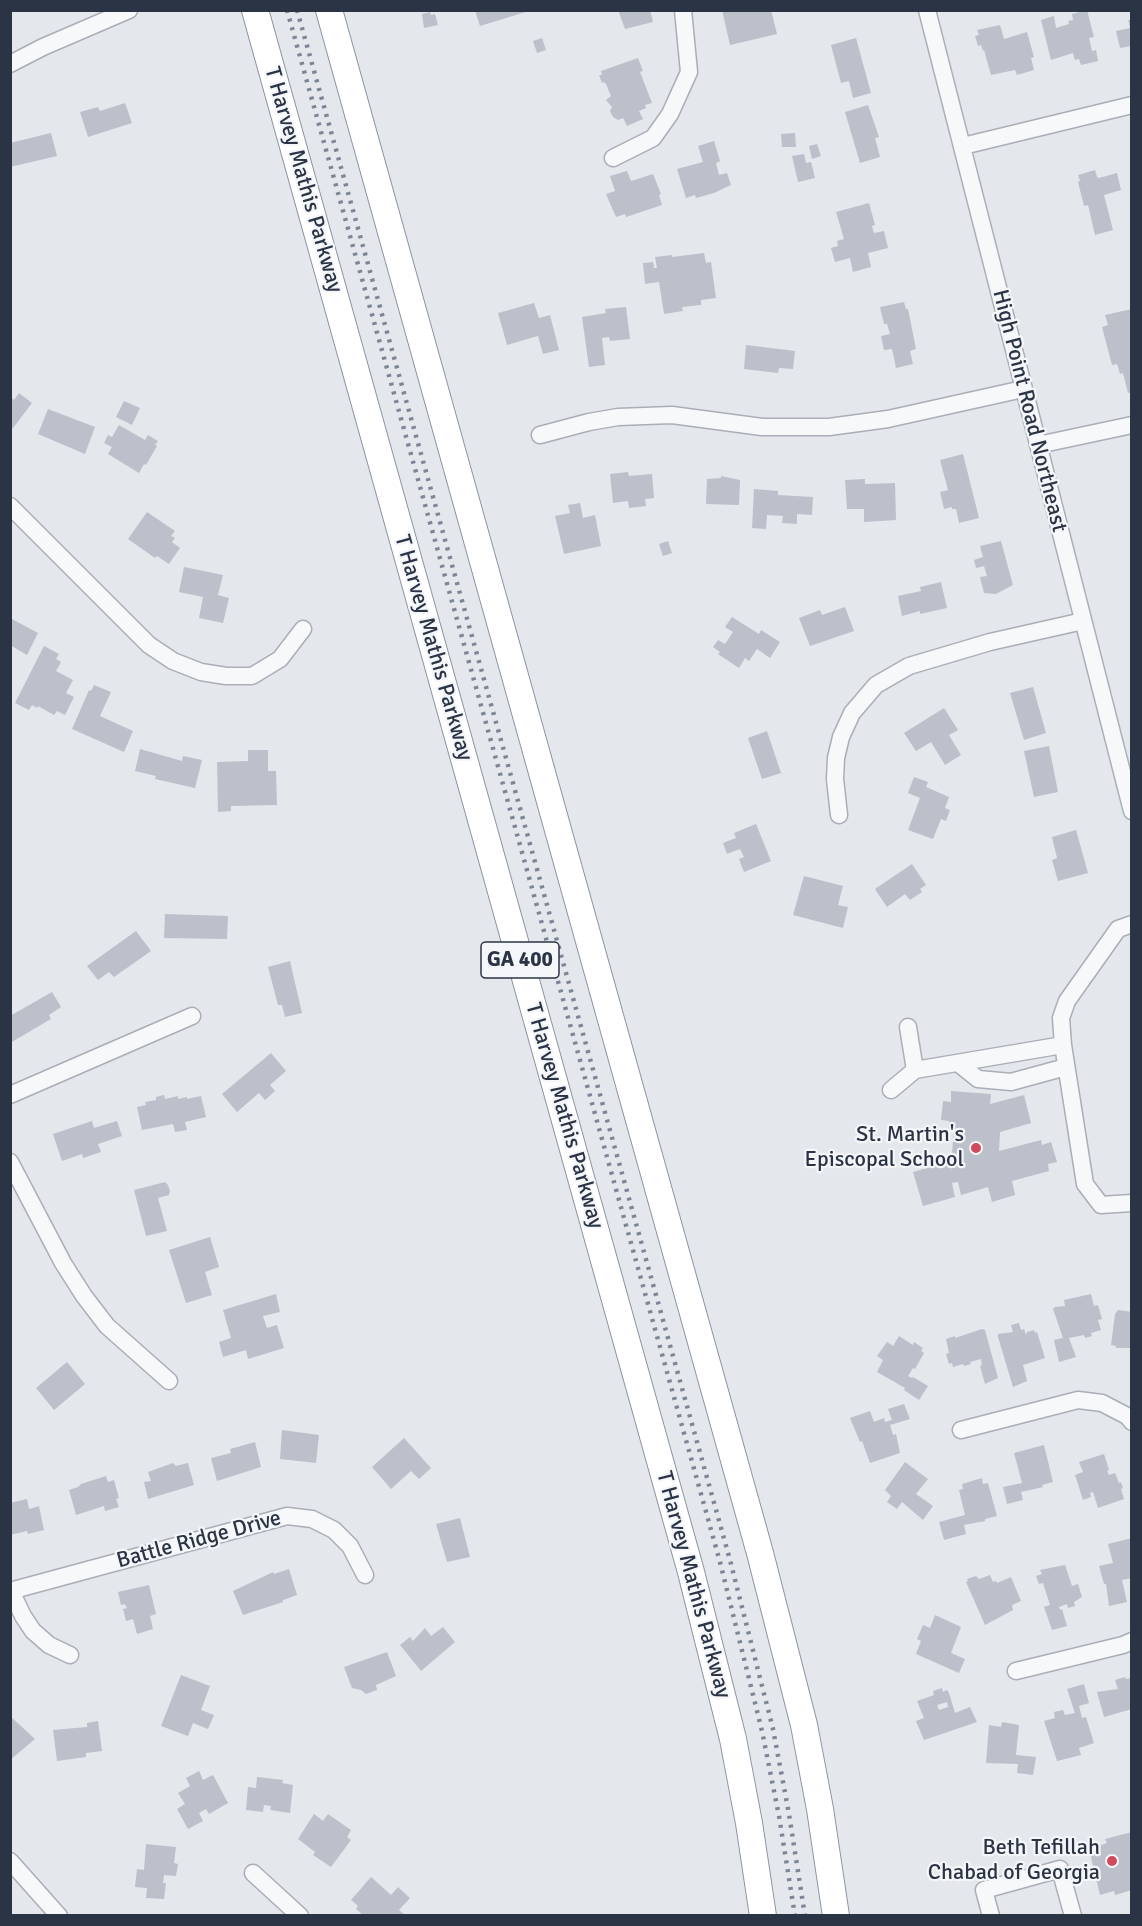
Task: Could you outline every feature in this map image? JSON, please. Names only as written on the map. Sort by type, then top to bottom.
[{"type":"highway","name":"T Harvey Mathis Parkway","points":[[255,10],[694,1583],[733,1739],[763,1916]]},
{"type":"highway","name":"GA 400","points":[[329,10],[760,1553],[804,1725],[820,1809],[836,1916]]},
{"type":"street","points":[[10,64],[43,47],[129,10]]},
{"type":"street","points":[[613,158],[653,138],[670,114],[689,72],[683,10]]},
{"type":"street","name":"High Point Road Northeast","points":[[927,10],[1083,621],[1126,761],[1131,811]]},
{"type":"street","points":[[963,146],[1131,105]]},
{"type":"street","points":[[540,435],[618,417],[672,415],[762,427],[829,427],[888,419],[1023,389]]},
{"type":"street","points":[[1038,445],[1131,425]]},
{"type":"street","points":[[10,506],[150,645],[173,661],[201,672],[226,676],[252,676],[280,659],[303,629]]},
{"type":"street","points":[[839,815],[835,778],[836,758],[841,737],[852,713],[876,685],[909,666],[990,642],[1083,621]]},
{"type":"street","points":[[1131,924],[1118,929],[1067,1001],[1061,1018],[1066,1067],[1085,1184],[1101,1205],[1131,1203]]},
{"type":"street","points":[[10,1095],[192,1016]]},
{"type":"street","points":[[909,1027],[915,1070]]},
{"type":"street","points":[[891,1090],[915,1070],[1063,1045]]},
{"type":"street","points":[[958,1063],[978,1079],[1011,1082],[1066,1067]]},
{"type":"street","points":[[10,1162],[63,1263],[84,1296],[106,1326],[169,1381]]},
{"type":"street","points":[[961,1430],[1078,1400],[1102,1403],[1127,1416],[1131,1422]]},
{"type":"street","name":"Battle Ridge Drive","points":[[11,1591],[287,1516],[312,1519],[334,1530],[350,1546],[365,1575]]},
{"type":"street","points":[[11,1591],[33,1631],[50,1645],[70,1655]]},
{"type":"street","points":[[1017,1671],[1123,1645],[1131,1641]]},
{"type":"street","points":[[10,1861],[59,1916]]},
{"type":"street","points":[[991,1916],[984,1890],[1060,1869],[1073,1916]]},
{"type":"street","points":[[253,1873],[300,1916]]},
{"type":"building","points":[[475,10],[529,10],[529,11],[480,26]]},
{"type":"building","points":[[618,10],[650,10],[653,22],[625,29]]},
{"type":"building","points":[[722,10],[771,10],[777,34],[730,45]]},
{"type":"building","points":[[1087,10],[1094,37],[1089,38],[1092,51],[1096,50],[1098,61],[1081,65],[1079,59],[1075,60],[1073,53],[1051,60],[1041,20],[1054,16],[1056,28],[1069,24],[1068,21],[1073,20],[1072,14]]},
{"type":"building","points":[[430,12],[431,15],[435,14],[438,25],[424,28],[422,14]]},
{"type":"building","points":[[1128,20],[1132,20],[1132,46],[1120,48],[1116,31],[1130,28]]},
{"type":"building","points":[[1000,25],[1004,39],[1027,32],[1034,57],[1031,58],[1034,70],[1017,75],[1015,70],[991,75],[984,50],[981,45],[978,46],[975,36],[979,35],[977,30]]},
{"type":"building","points":[[542,38],[546,50],[537,53],[533,41]]},
{"type":"building","points":[[856,38],[871,93],[853,98],[849,81],[841,83],[831,45]]},
{"type":"building","points":[[638,58],[643,71],[640,72],[652,103],[645,105],[646,108],[639,111],[643,119],[627,126],[623,118],[618,120],[613,117],[610,111],[612,107],[606,100],[611,96],[599,75],[602,75],[601,71]]},
{"type":"building","points":[[125,103],[132,123],[88,137],[80,112],[98,107],[100,111]]},
{"type":"building","points":[[868,105],[879,137],[875,138],[880,157],[860,163],[845,112]]},
{"type":"building","points":[[51,133],[57,156],[10,167],[10,143]]},
{"type":"building","points":[[795,133],[796,147],[782,147],[781,134]]},
{"type":"building","points":[[714,141],[720,161],[716,163],[719,175],[727,173],[731,185],[714,193],[686,198],[677,169],[703,162],[698,146]]},
{"type":"building","points":[[817,144],[821,156],[812,159],[809,146]]},
{"type":"building","points":[[804,154],[806,163],[811,162],[815,178],[798,182],[792,156]]},
{"type":"building","points":[[1095,170],[1099,178],[1117,173],[1121,190],[1104,195],[1113,230],[1095,235],[1088,205],[1084,206],[1078,175]]},
{"type":"building","points":[[627,171],[631,181],[653,174],[661,194],[659,195],[662,205],[626,217],[625,214],[616,217],[606,194],[615,191],[610,176]]},
{"type":"building","points":[[869,203],[875,225],[872,226],[874,233],[884,231],[888,248],[868,253],[871,267],[853,272],[850,258],[835,262],[831,248],[838,246],[837,241],[844,239],[836,212]]},
{"type":"building","points":[[704,253],[706,263],[711,262],[716,298],[701,300],[701,305],[682,307],[683,311],[664,314],[659,282],[645,284],[643,263],[653,262],[654,268],[657,268],[655,257]]},
{"type":"building","points":[[904,302],[908,309],[916,349],[910,351],[913,364],[896,368],[892,349],[884,350],[881,336],[890,334],[887,324],[884,324],[880,307]]},
{"type":"building","points":[[534,303],[539,318],[550,315],[559,350],[543,354],[538,336],[507,345],[498,313]]},
{"type":"building","points":[[626,307],[630,339],[610,341],[609,337],[602,338],[605,365],[589,367],[582,317],[606,313],[605,309]]},
{"type":"building","points":[[1132,309],[1130,318],[1132,392],[1128,393],[1123,373],[1120,374],[1117,364],[1112,365],[1102,327],[1108,325],[1105,315]]},
{"type":"building","points":[[746,345],[795,351],[793,369],[779,368],[778,373],[744,369]]},
{"type":"building","points":[[19,393],[32,403],[13,428],[10,426],[10,397],[14,400]]},
{"type":"building","points":[[124,401],[140,408],[132,425],[116,417]]},
{"type":"building","points":[[48,409],[95,427],[85,454],[38,434]]},
{"type":"building","points":[[119,425],[145,440],[148,435],[158,441],[146,465],[144,464],[139,473],[108,454],[112,447],[104,443],[108,435],[112,437]]},
{"type":"building","points":[[963,454],[979,518],[959,523],[956,509],[952,507],[944,509],[940,492],[948,490],[940,460]]},
{"type":"building","points":[[628,472],[629,476],[652,474],[654,498],[645,499],[646,506],[629,508],[628,501],[613,503],[610,474]]},
{"type":"building","points":[[721,476],[740,480],[739,505],[706,504],[707,479],[721,478]]},
{"type":"building","points":[[865,479],[865,484],[895,483],[896,520],[864,522],[864,509],[847,509],[845,480]]},
{"type":"building","points":[[754,489],[778,491],[778,495],[813,497],[812,515],[797,514],[797,524],[782,523],[783,516],[767,515],[766,529],[752,528]]},
{"type":"building","points":[[580,503],[583,518],[595,515],[601,546],[564,554],[555,516],[570,513],[568,505]]},
{"type":"building","points":[[147,512],[175,531],[171,536],[175,538],[172,542],[180,548],[169,564],[157,556],[155,558],[128,539]]},
{"type":"building","points":[[668,541],[672,553],[663,556],[659,544]]},
{"type":"building","points":[[1001,541],[1013,585],[996,594],[984,593],[980,577],[987,576],[984,566],[976,568],[974,560],[983,557],[980,546]]},
{"type":"building","points":[[184,567],[223,575],[218,595],[229,598],[223,623],[199,618],[203,597],[179,592]]},
{"type":"building","points":[[941,582],[947,608],[902,616],[898,596],[921,591],[920,587]]},
{"type":"building","points":[[845,607],[854,631],[810,646],[799,618],[820,610],[822,615]]},
{"type":"building","points":[[732,617],[759,634],[761,630],[780,642],[770,658],[757,649],[749,661],[745,658],[739,668],[718,654],[720,652],[713,647],[718,640],[725,644],[733,632],[725,627]]},
{"type":"building","points":[[10,618],[38,633],[27,655],[10,645]]},
{"type":"building","points":[[44,646],[59,654],[56,659],[61,662],[56,671],[73,680],[66,693],[74,697],[65,715],[57,711],[54,715],[32,705],[29,710],[15,703]]},
{"type":"building","points":[[94,685],[111,692],[100,716],[133,731],[124,752],[72,729],[89,690],[91,691]]},
{"type":"building","points":[[1033,687],[1046,733],[1024,740],[1010,693]]},
{"type":"building","points":[[944,708],[958,730],[949,735],[961,755],[945,765],[931,742],[916,751],[904,733]]},
{"type":"building","points":[[767,731],[781,773],[762,779],[748,738]]},
{"type":"building","points":[[1049,746],[1058,792],[1034,797],[1024,751]]},
{"type":"building","points":[[140,749],[182,761],[183,756],[202,760],[195,788],[155,779],[156,776],[135,771]]},
{"type":"building","points":[[248,750],[268,750],[268,771],[276,771],[277,805],[231,806],[231,811],[218,812],[217,762],[248,761]]},
{"type":"building","points":[[914,777],[928,782],[926,787],[949,797],[945,808],[950,810],[946,821],[941,819],[933,839],[908,830],[920,798],[908,793]]},
{"type":"building","points":[[756,824],[771,861],[744,872],[739,859],[744,857],[740,849],[727,854],[723,843],[736,838],[734,833]]},
{"type":"building","points":[[1076,830],[1088,873],[1058,881],[1052,860],[1057,858],[1052,837]]},
{"type":"building","points":[[912,864],[926,885],[920,889],[922,892],[910,900],[905,894],[887,907],[875,889]]},
{"type":"building","points":[[804,876],[843,886],[838,905],[848,907],[843,928],[793,915]]},
{"type":"building","points":[[165,914],[228,916],[227,939],[164,938]]},
{"type":"building","points":[[136,931],[151,951],[114,977],[109,972],[98,980],[87,966]]},
{"type":"building","points":[[290,961],[302,1013],[285,1017],[282,1005],[278,1005],[268,967]]},
{"type":"building","points":[[52,992],[61,1007],[49,1015],[51,1019],[10,1043],[10,1016]]},
{"type":"building","points":[[271,1053],[286,1071],[270,1085],[275,1091],[265,1100],[259,1093],[237,1112],[222,1094]]},
{"type":"building","name":"St. Martin's Episcopal School","points":[[951,1091],[991,1094],[990,1104],[1024,1095],[1031,1123],[1000,1132],[999,1151],[1041,1140],[1042,1145],[1051,1142],[1057,1162],[1048,1164],[1049,1171],[1012,1181],[1015,1195],[992,1202],[988,1187],[961,1195],[958,1182],[952,1183],[955,1197],[923,1206],[913,1172],[946,1163],[951,1164],[954,1131],[948,1130],[949,1121],[941,1120],[943,1101],[951,1102]]},
{"type":"building","points":[[164,1095],[165,1099],[178,1096],[178,1099],[187,1097],[187,1099],[201,1096],[206,1117],[185,1122],[187,1130],[175,1132],[173,1124],[142,1130],[137,1107],[146,1105],[145,1102],[156,1100],[156,1097]]},
{"type":"building","points":[[92,1121],[94,1128],[117,1121],[122,1136],[98,1144],[101,1152],[83,1158],[82,1154],[62,1161],[53,1134]]},
{"type":"building","points":[[165,1182],[170,1191],[169,1195],[158,1198],[167,1231],[146,1236],[134,1190]]},
{"type":"building","points":[[210,1237],[219,1267],[205,1272],[212,1295],[186,1303],[169,1250]]},
{"type":"building","points":[[276,1294],[280,1312],[263,1316],[267,1328],[277,1325],[284,1348],[248,1359],[246,1350],[223,1357],[219,1342],[231,1338],[223,1310]]},
{"type":"building","points":[[1091,1294],[1094,1306],[1098,1305],[1102,1319],[1098,1320],[1101,1330],[1085,1338],[1084,1335],[1069,1338],[1076,1357],[1059,1362],[1054,1340],[1063,1338],[1053,1309],[1065,1306],[1064,1300]]},
{"type":"building","points":[[1118,1310],[1132,1312],[1132,1348],[1116,1348],[1111,1345],[1115,1314]]},
{"type":"building","points":[[1019,1323],[1026,1335],[1027,1332],[1034,1330],[1035,1333],[1037,1332],[1045,1358],[1023,1365],[1027,1381],[1013,1387],[998,1334],[1013,1332],[1011,1325]]},
{"type":"building","points":[[985,1330],[998,1378],[985,1384],[980,1366],[982,1365],[981,1359],[964,1366],[963,1364],[953,1367],[952,1363],[949,1364],[946,1354],[949,1353],[946,1339]]},
{"type":"building","points":[[899,1336],[923,1348],[921,1351],[924,1353],[908,1376],[928,1386],[919,1400],[904,1390],[905,1388],[877,1372],[883,1360],[877,1356],[887,1342],[893,1346]]},
{"type":"building","points":[[67,1362],[85,1384],[54,1410],[36,1388]]},
{"type":"building","points":[[904,1404],[910,1419],[890,1425],[893,1435],[896,1434],[900,1453],[870,1463],[850,1418],[870,1411],[874,1422],[884,1418],[885,1422],[892,1420],[888,1409]]},
{"type":"building","points":[[282,1430],[319,1435],[316,1463],[280,1459]]},
{"type":"building","points":[[404,1438],[431,1468],[419,1479],[411,1471],[391,1489],[372,1467]]},
{"type":"building","points":[[255,1442],[261,1467],[217,1481],[211,1458],[231,1453],[230,1449]]},
{"type":"building","points":[[1044,1445],[1053,1482],[1021,1492],[1023,1500],[1007,1504],[1003,1487],[1022,1483],[1014,1453]]},
{"type":"building","points":[[1104,1454],[1109,1475],[1115,1473],[1119,1483],[1121,1482],[1124,1499],[1098,1508],[1093,1492],[1090,1493],[1091,1497],[1083,1500],[1075,1475],[1083,1472],[1079,1462]]},
{"type":"building","points":[[905,1462],[928,1479],[916,1494],[933,1506],[923,1520],[902,1502],[897,1509],[887,1502],[891,1496],[885,1490]]},
{"type":"building","points":[[173,1463],[176,1466],[188,1463],[194,1485],[148,1499],[144,1482],[151,1481],[148,1472]]},
{"type":"building","points":[[106,1476],[108,1482],[114,1480],[119,1507],[105,1511],[104,1506],[76,1515],[69,1490]]},
{"type":"building","points":[[982,1478],[983,1484],[988,1483],[997,1516],[964,1525],[966,1534],[944,1540],[939,1522],[965,1515],[959,1490],[963,1489],[962,1484]]},
{"type":"building","points":[[27,1499],[29,1509],[39,1506],[44,1530],[10,1535],[10,1503]]},
{"type":"building","points":[[460,1518],[470,1557],[447,1562],[436,1524]]},
{"type":"building","points":[[1132,1538],[1132,1578],[1122,1580],[1127,1602],[1109,1606],[1106,1584],[1104,1584],[1099,1566],[1113,1563],[1108,1544]]},
{"type":"building","points":[[1065,1565],[1072,1586],[1078,1584],[1082,1597],[1074,1602],[1075,1606],[1068,1608],[1067,1604],[1059,1607],[1060,1610],[1062,1609],[1067,1626],[1052,1630],[1044,1607],[1050,1605],[1043,1583],[1039,1584],[1036,1576],[1042,1574],[1040,1570]]},
{"type":"building","points":[[289,1569],[297,1595],[243,1615],[233,1591],[273,1572],[274,1574]]},
{"type":"building","points":[[990,1575],[993,1582],[997,1583],[1011,1577],[1021,1601],[1012,1605],[1013,1610],[985,1625],[966,1582],[967,1579],[976,1576],[979,1579]]},
{"type":"building","points":[[149,1585],[156,1614],[150,1616],[153,1629],[137,1634],[133,1619],[126,1621],[123,1609],[127,1608],[125,1604],[121,1605],[118,1592]]},
{"type":"building","points":[[935,1615],[961,1627],[951,1653],[965,1659],[959,1673],[916,1654],[921,1641],[917,1639],[923,1625],[930,1628]]},
{"type":"building","points":[[443,1627],[455,1642],[421,1671],[400,1645],[410,1637],[413,1641],[425,1628],[431,1636]]},
{"type":"building","points":[[387,1652],[396,1676],[376,1685],[377,1690],[366,1694],[352,1688],[344,1667]]},
{"type":"building","points":[[181,1675],[210,1686],[201,1710],[214,1715],[208,1729],[193,1723],[188,1736],[161,1726]]},
{"type":"building","points":[[1125,1677],[1126,1679],[1132,1678],[1132,1709],[1104,1717],[1097,1692],[1118,1689],[1115,1680]]},
{"type":"building","points":[[1084,1684],[1089,1703],[1079,1706],[1082,1718],[1086,1717],[1094,1743],[1079,1748],[1081,1755],[1057,1761],[1044,1721],[1055,1718],[1054,1712],[1063,1710],[1065,1715],[1075,1713],[1067,1689]]},
{"type":"building","points":[[942,1688],[943,1692],[947,1690],[955,1713],[970,1707],[977,1722],[924,1740],[916,1721],[924,1718],[917,1701],[934,1695],[933,1691]],"holes":[[[947,1702],[948,1707],[939,1710],[937,1705]]]},
{"type":"building","points":[[10,1716],[35,1739],[10,1760]]},
{"type":"building","points":[[98,1721],[102,1751],[86,1753],[86,1757],[57,1761],[53,1730],[87,1727],[87,1723]]},
{"type":"building","points":[[1002,1722],[1019,1725],[1016,1755],[1036,1757],[1033,1775],[1017,1773],[1018,1764],[986,1763],[989,1725],[1001,1727]]},
{"type":"building","points":[[199,1771],[203,1780],[213,1775],[228,1803],[209,1814],[206,1809],[199,1813],[203,1821],[188,1829],[177,1809],[185,1804],[178,1793],[190,1786],[186,1778]]},
{"type":"building","points":[[257,1777],[283,1780],[282,1783],[293,1785],[290,1813],[270,1810],[271,1806],[264,1805],[263,1812],[246,1810],[248,1787],[256,1788]]},
{"type":"building","points":[[314,1814],[323,1821],[328,1814],[351,1830],[347,1837],[351,1840],[331,1867],[313,1855],[315,1852],[298,1839]]},
{"type":"building","name":"Beth Tefillah Chabad of Georgia","points":[[1132,1832],[1132,1890],[1115,1895],[1114,1891],[1100,1895],[1089,1849],[1107,1843],[1105,1839]]},
{"type":"building","points":[[146,1844],[176,1847],[174,1863],[178,1864],[176,1876],[164,1875],[163,1883],[166,1883],[164,1899],[146,1898],[147,1888],[135,1887],[137,1869],[144,1870]]},
{"type":"building","points":[[371,1877],[391,1895],[398,1887],[410,1898],[399,1910],[406,1916],[376,1914],[364,1916],[356,1909],[358,1906],[351,1900]]},
{"type":"railway","points":[[287,10],[720,1562],[762,1731],[779,1816],[795,1916]]},
{"type":"railway","points":[[297,10],[730,1560],[773,1729],[805,1916]]},
{"type":"place","name":"St. Martin's Episcopal School","points":[[976,1148]]},
{"type":"place","name":"Beth Tefillah Chabad of Georgia","points":[[1112,1861]]}]
